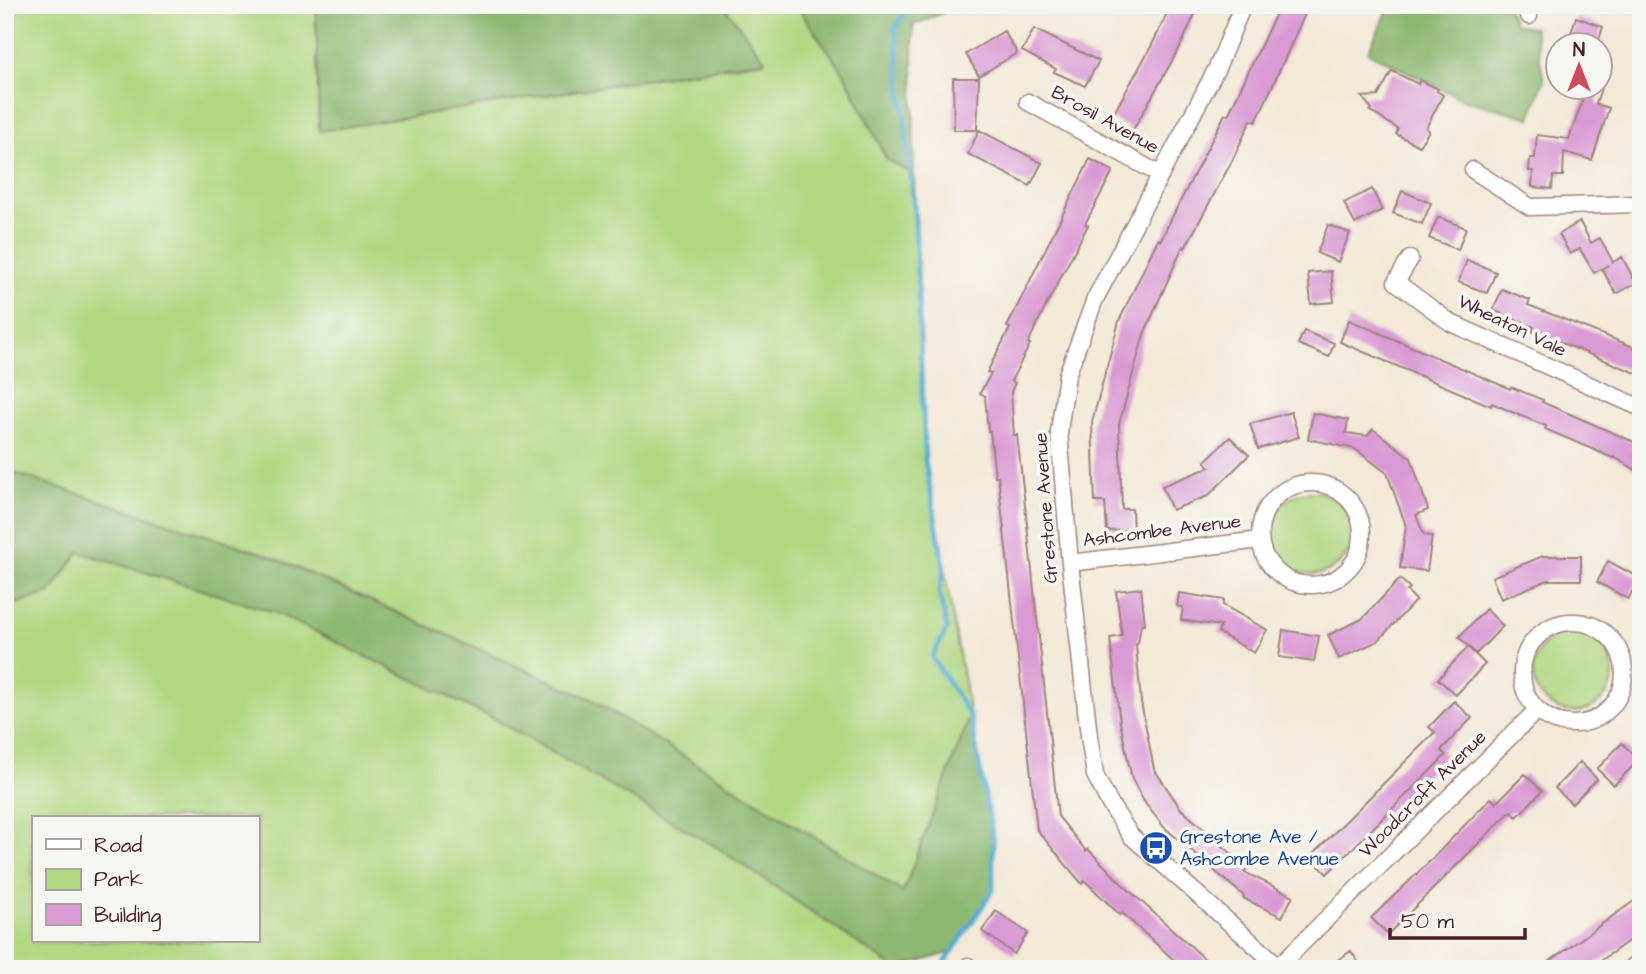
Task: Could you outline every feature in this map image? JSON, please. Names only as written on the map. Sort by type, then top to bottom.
[{"type":"street","name":"Grestone Avenue","points":[[1243,5],[1217,68],[1095,299],[1067,375],[1059,432],[1070,563],[1095,775],[1131,836],[1280,968]]},
{"type":"street","name":"Brosil Avenue","points":[[1028,102],[1161,175]]},
{"type":"street","points":[[1473,170],[1530,207],[1641,204]]},
{"type":"street","name":"Wheaton Vale","points":[[1410,258],[1396,282],[1451,323],[1641,408]]},
{"type":"street","name":"Ashcombe Avenue","points":[[1307,483],[1332,487],[1353,503],[1362,527],[1363,540],[1354,564],[1334,580],[1309,586],[1285,578],[1267,560],[1260,540],[1261,523],[1273,500],[1294,486],[1307,483]]},
{"type":"street","name":"Ashcombe Avenue","points":[[1070,563],[1260,540]]},
{"type":"street","points":[[1568,621],[1593,625],[1614,640],[1621,652],[1625,677],[1617,701],[1608,711],[1598,719],[1573,724],[1560,723],[1537,710],[1524,688],[1522,675],[1527,650],[1534,639],[1555,624],[1568,621]]},
{"type":"street","name":"Woodcroft Avenue","points":[[1280,968],[1537,710]]},
{"type":"street","points":[[1630,969],[1641,961]]},
{"type":"green space","points":[[5,5],[316,5],[319,131],[764,61],[723,5],[796,5],[844,73],[887,160],[914,174],[925,460],[970,716],[903,892],[591,699],[270,556],[5,470]]},
{"type":"green space","points":[[316,5],[723,5],[765,60],[319,131]]},
{"type":"green space","points":[[796,5],[961,5],[913,25],[914,174],[887,160],[844,73]]},
{"type":"green space","points":[[1390,5],[1506,5],[1515,24],[1534,28],[1544,80],[1530,118],[1462,99],[1368,52]]},
{"type":"green space","points":[[5,470],[270,556],[591,699],[903,892],[970,716],[993,838],[993,890],[952,952],[896,969],[718,848],[494,719],[277,613],[79,552],[50,593],[5,607]]},
{"type":"green space","points":[[1312,492],[1328,495],[1341,504],[1350,517],[1353,533],[1350,549],[1341,562],[1328,571],[1312,574],[1296,571],[1283,562],[1274,549],[1271,533],[1274,517],[1283,504],[1296,495]]},
{"type":"green space","points":[[79,552],[277,613],[494,719],[718,848],[896,969],[5,969],[5,607],[50,593]]},
{"type":"green space","points":[[1573,632],[1588,635],[1601,644],[1610,657],[1613,672],[1610,687],[1601,700],[1588,709],[1573,712],[1558,709],[1545,700],[1536,687],[1533,672],[1536,657],[1545,644],[1558,635]]},
{"type":"building","points":[[1171,5],[1182,5],[1196,12],[1180,47],[1133,130],[1111,118]]},
{"type":"building","points":[[1280,5],[1309,5],[1256,122],[1251,120],[1185,248],[1183,246],[1144,334],[1119,424],[1122,509],[1132,509],[1133,530],[1107,531],[1105,502],[1095,502],[1092,422],[1119,321],[1158,239],[1160,241],[1225,114],[1228,115]]},
{"type":"building","points":[[1576,17],[1603,27],[1601,32],[1571,32]]},
{"type":"building","points":[[1034,29],[1099,61],[1085,86],[1054,72],[1056,69],[1022,51]]},
{"type":"building","points":[[1004,31],[1017,53],[979,76],[966,54]]},
{"type":"building","points":[[1392,71],[1418,84],[1420,80],[1438,89],[1443,95],[1426,128],[1429,131],[1419,146],[1396,134],[1398,129],[1370,111],[1372,109],[1362,97],[1378,96]]},
{"type":"building","points":[[953,78],[979,78],[977,130],[954,130]]},
{"type":"building","points":[[1582,102],[1597,102],[1609,108],[1592,160],[1564,152],[1563,176],[1553,176],[1552,189],[1532,187],[1530,158],[1535,158],[1537,135],[1569,139]]},
{"type":"building","points":[[979,130],[1042,163],[1030,186],[968,154]]},
{"type":"building","points":[[1090,159],[1113,171],[1011,381],[1015,383],[1011,392],[1014,435],[1017,435],[1058,816],[1086,851],[1088,849],[1122,884],[1216,969],[1184,969],[1122,913],[1120,915],[1085,881],[1082,884],[1037,830],[998,476],[995,476],[985,396],[980,393],[991,373],[987,372],[1010,328],[1007,327]]},
{"type":"building","points":[[1372,189],[1382,210],[1355,224],[1344,203]]},
{"type":"building","points":[[1402,191],[1431,203],[1422,224],[1393,213]]},
{"type":"building","points":[[1438,217],[1466,228],[1458,250],[1429,238]]},
{"type":"building","points":[[1580,222],[1591,243],[1600,238],[1613,262],[1622,257],[1636,283],[1616,294],[1602,269],[1608,265],[1594,273],[1580,249],[1570,254],[1559,234]]},
{"type":"building","points":[[1328,225],[1350,233],[1338,262],[1317,253]]},
{"type":"building","points":[[1467,260],[1496,272],[1487,293],[1458,282]]},
{"type":"building","points":[[1331,271],[1334,302],[1311,304],[1308,273]]},
{"type":"building","points":[[1502,289],[1530,300],[1528,305],[1641,350],[1641,375],[1532,331],[1534,327],[1493,310]]},
{"type":"building","points":[[1349,320],[1510,389],[1511,387],[1543,400],[1542,402],[1641,445],[1641,473],[1614,457],[1545,429],[1546,426],[1492,403],[1491,406],[1340,342]]},
{"type":"building","points":[[1304,331],[1334,343],[1329,357],[1298,344]]},
{"type":"building","points":[[1291,412],[1299,437],[1258,449],[1250,424]]},
{"type":"building","points":[[1313,413],[1348,420],[1346,433],[1367,436],[1373,429],[1411,458],[1428,510],[1416,515],[1424,535],[1432,536],[1427,571],[1400,568],[1406,526],[1387,473],[1355,449],[1308,439]]},
{"type":"building","points":[[1230,437],[1249,455],[1208,496],[1172,510],[1162,486],[1210,467],[1205,461]]},
{"type":"building","points":[[1543,556],[1581,556],[1581,580],[1548,580],[1501,599],[1492,577]]},
{"type":"building","points":[[1608,561],[1640,578],[1628,599],[1597,582]]},
{"type":"building","points":[[1400,579],[1410,588],[1407,591],[1416,600],[1378,641],[1339,659],[1328,635],[1362,619]]},
{"type":"building","points":[[1141,588],[1145,624],[1141,624],[1136,645],[1141,702],[1154,769],[1181,809],[1248,868],[1244,872],[1293,896],[1282,917],[1243,898],[1244,896],[1164,827],[1145,803],[1132,779],[1120,722],[1110,638],[1122,636],[1116,591]]},
{"type":"building","points":[[1179,593],[1224,600],[1223,605],[1267,630],[1254,653],[1218,632],[1221,626],[1181,620],[1183,607],[1177,606]]},
{"type":"building","points":[[1486,609],[1503,626],[1476,654],[1459,637]]},
{"type":"building","points":[[1283,630],[1319,636],[1314,662],[1279,657]]},
{"type":"building","points":[[1468,647],[1485,664],[1456,695],[1438,679]]},
{"type":"building","points":[[1454,701],[1472,718],[1441,750],[1446,755],[1327,874],[1310,857],[1435,732],[1429,727]]},
{"type":"building","points":[[1622,743],[1639,760],[1614,785],[1597,769]]},
{"type":"building","points":[[1580,762],[1597,779],[1572,804],[1555,788]]},
{"type":"building","points":[[1525,774],[1542,791],[1517,817],[1511,811],[1388,934],[1371,918],[1491,798],[1496,803]]},
{"type":"building","points":[[1641,896],[1641,931],[1623,945],[1589,969],[1539,969]]},
{"type":"building","points":[[996,911],[1028,933],[1014,954],[982,931]]},
{"type":"building","points":[[1351,951],[1363,969],[1324,969]]},
{"type":"waterway","points":[[912,5],[908,6],[895,29],[915,216],[925,461],[944,567],[939,592],[947,629],[932,657],[970,716],[993,838],[993,890],[941,969]]},
{"type":"place","name":"Grestone Ave / Ashcombe Avenue","points":[[1156,848]]}]
